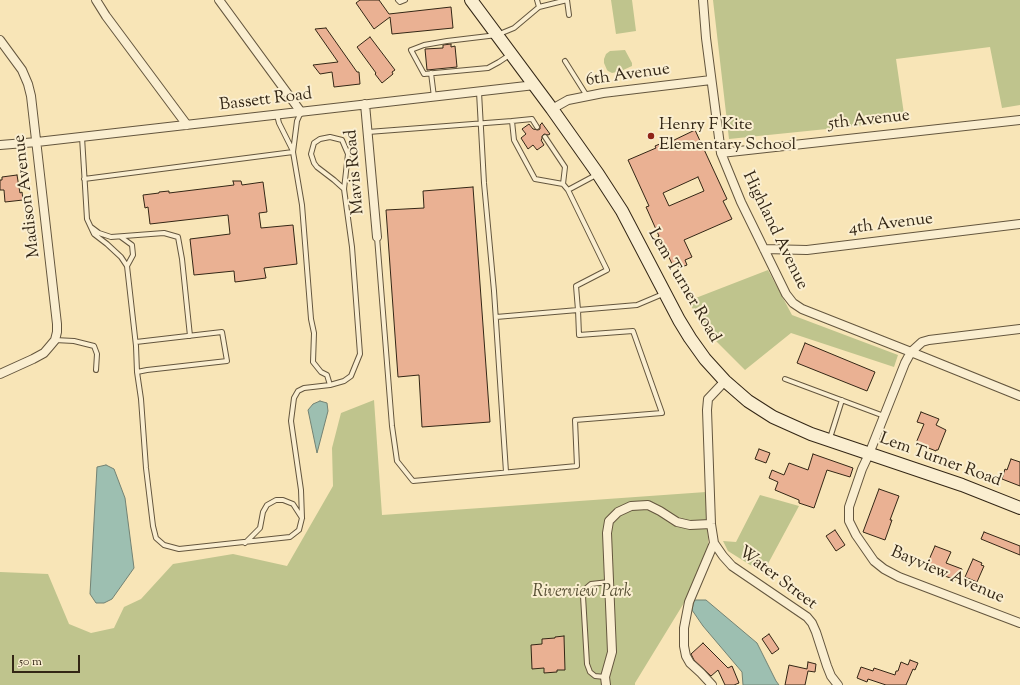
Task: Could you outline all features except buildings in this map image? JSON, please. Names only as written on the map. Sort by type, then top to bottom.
[{"type":"main road","name":"Lem Turner Road","points":[[471,0],[535,85],[598,174],[622,211],[679,320],[690,338],[705,359],[725,381],[748,400],[773,417],[811,434],[962,486],[1020,508]]},
{"type":"street","points":[[96,0],[106,16],[186,125]]},
{"type":"street","points":[[219,0],[301,112]]},
{"type":"street","name":"Highland Avenue","points":[[703,0],[706,38],[721,153],[764,249],[786,294],[793,303],[802,309],[1020,396]]},
{"type":"street","name":"Madison Avenue","points":[[0,40],[19,65],[28,84],[31,96],[57,324],[55,340]]},
{"type":"street","name":"6th Avenue","points":[[552,109],[568,100],[588,96],[711,80]]},
{"type":"street","name":"Bassett Road","points":[[0,145],[535,85]]},
{"type":"street","name":"Mavis Road","points":[[365,104],[377,238]]},
{"type":"street","name":"5th Avenue","points":[[721,153],[1020,120]]},
{"type":"street","name":"4th Avenue","points":[[764,249],[807,250],[1020,224]]},
{"type":"street","points":[[911,352],[922,342],[929,340],[1020,329]]},
{"type":"street","points":[[0,374],[44,353],[55,340]]},
{"type":"street","name":"Bayview Avenue","points":[[911,352],[905,363],[862,469],[849,507],[849,521],[856,536],[874,561],[884,569],[899,577],[1020,623]]},
{"type":"street","name":"Water Street","points":[[725,381],[708,400],[707,410],[711,524],[714,543],[732,566],[807,617],[812,623],[816,632],[831,676],[838,685]]},
{"type":"street","points":[[606,681],[612,652],[607,533],[609,521],[618,512],[631,506],[648,505],[677,522],[690,525],[711,524]]},
{"type":"street","points":[[712,685],[701,672],[690,663],[686,656],[684,646],[684,628],[689,602],[714,543]]},
{"type":"lane","points":[[398,0],[400,2],[405,0]]},
{"type":"lane","points":[[537,0],[539,6]]},
{"type":"lane","points":[[511,54],[488,68],[424,74],[411,50],[424,45],[497,35],[514,28],[539,6],[567,0],[570,15]]},
{"type":"lane","points":[[565,62],[588,96]]},
{"type":"lane","points":[[431,73],[434,97]]},
{"type":"lane","points":[[479,92],[484,184],[496,317],[506,472]]},
{"type":"lane","points":[[293,152],[297,121],[301,112]]},
{"type":"lane","points":[[277,115],[279,123],[293,152],[302,205],[311,319],[314,332],[313,362],[321,372],[327,375],[330,385]]},
{"type":"lane","points":[[368,132],[532,119],[537,127]]},
{"type":"lane","points":[[377,238],[392,426],[397,461],[412,480],[577,466],[575,420],[662,413],[633,332],[579,335],[576,286],[608,270],[568,190],[563,184],[535,179],[514,140],[512,120]]},
{"type":"lane","points":[[82,137],[87,219],[94,234],[121,257],[127,266],[136,342],[137,372],[153,526],[156,538],[164,545],[179,549],[290,537],[299,530],[302,518],[302,490],[291,421],[294,398],[298,391],[304,388],[330,385],[344,381],[351,376],[360,354],[352,247],[344,189],[348,154],[342,140],[330,137],[320,139],[314,143],[311,154],[314,163],[344,189]]},
{"type":"lane","points":[[545,137],[565,167],[563,184]]},
{"type":"lane","points":[[84,179],[293,152]]},
{"type":"lane","points":[[568,190],[598,174]]},
{"type":"lane","points":[[90,227],[98,233],[111,237],[164,233],[178,237],[182,259],[190,336]]},
{"type":"lane","points":[[121,236],[132,245],[133,255],[127,266]]},
{"type":"lane","points":[[496,317],[637,305],[665,293]]},
{"type":"lane","points":[[136,342],[222,332],[227,361],[137,372]]},
{"type":"lane","points":[[55,340],[74,341],[94,346],[97,354],[96,370]]},
{"type":"lane","points":[[785,379],[884,416]]},
{"type":"lane","points":[[830,440],[842,400]]},
{"type":"lane","points":[[245,543],[260,528],[263,512],[267,505],[276,500],[283,500],[293,504],[302,518]]},
{"type":"lane","points":[[606,681],[590,672],[587,664],[583,596],[584,590],[591,584],[609,582]]},
{"type":"green space","points":[[611,0],[632,0],[636,31],[616,34]]},
{"type":"green space","points":[[713,0],[1020,0],[1020,105],[1002,108],[990,47],[896,59],[905,121],[729,139]]},
{"type":"green space","points":[[625,50],[632,63],[632,66],[612,73],[608,71],[604,63],[606,54],[610,51]]},
{"type":"green space","points":[[768,270],[792,315],[898,355],[894,367],[791,333],[745,370],[707,332],[688,301]]},
{"type":"green space","name":"Riverview Park","points":[[374,400],[382,515],[706,492],[709,562],[635,685],[0,685],[0,572],[48,574],[69,624],[91,633],[114,628],[124,607],[141,599],[173,564],[233,554],[287,566],[333,486],[332,448],[341,413]]},
{"type":"green space","points":[[760,495],[799,506],[763,573],[728,551],[723,541],[736,542]]},
{"type":"shaded area","points":[[320,401],[327,403],[328,411],[317,453],[308,410],[313,404]]},
{"type":"shaded area","points":[[106,465],[114,469],[125,498],[134,568],[112,599],[104,603],[96,603],[90,594],[97,467]]},
{"type":"shaded area","points":[[694,600],[706,600],[757,643],[779,685],[743,685],[742,672],[703,626],[692,610]]},
{"type":"place","name":"Henry F Kite Elementary School","points":[[651,136]]}]
